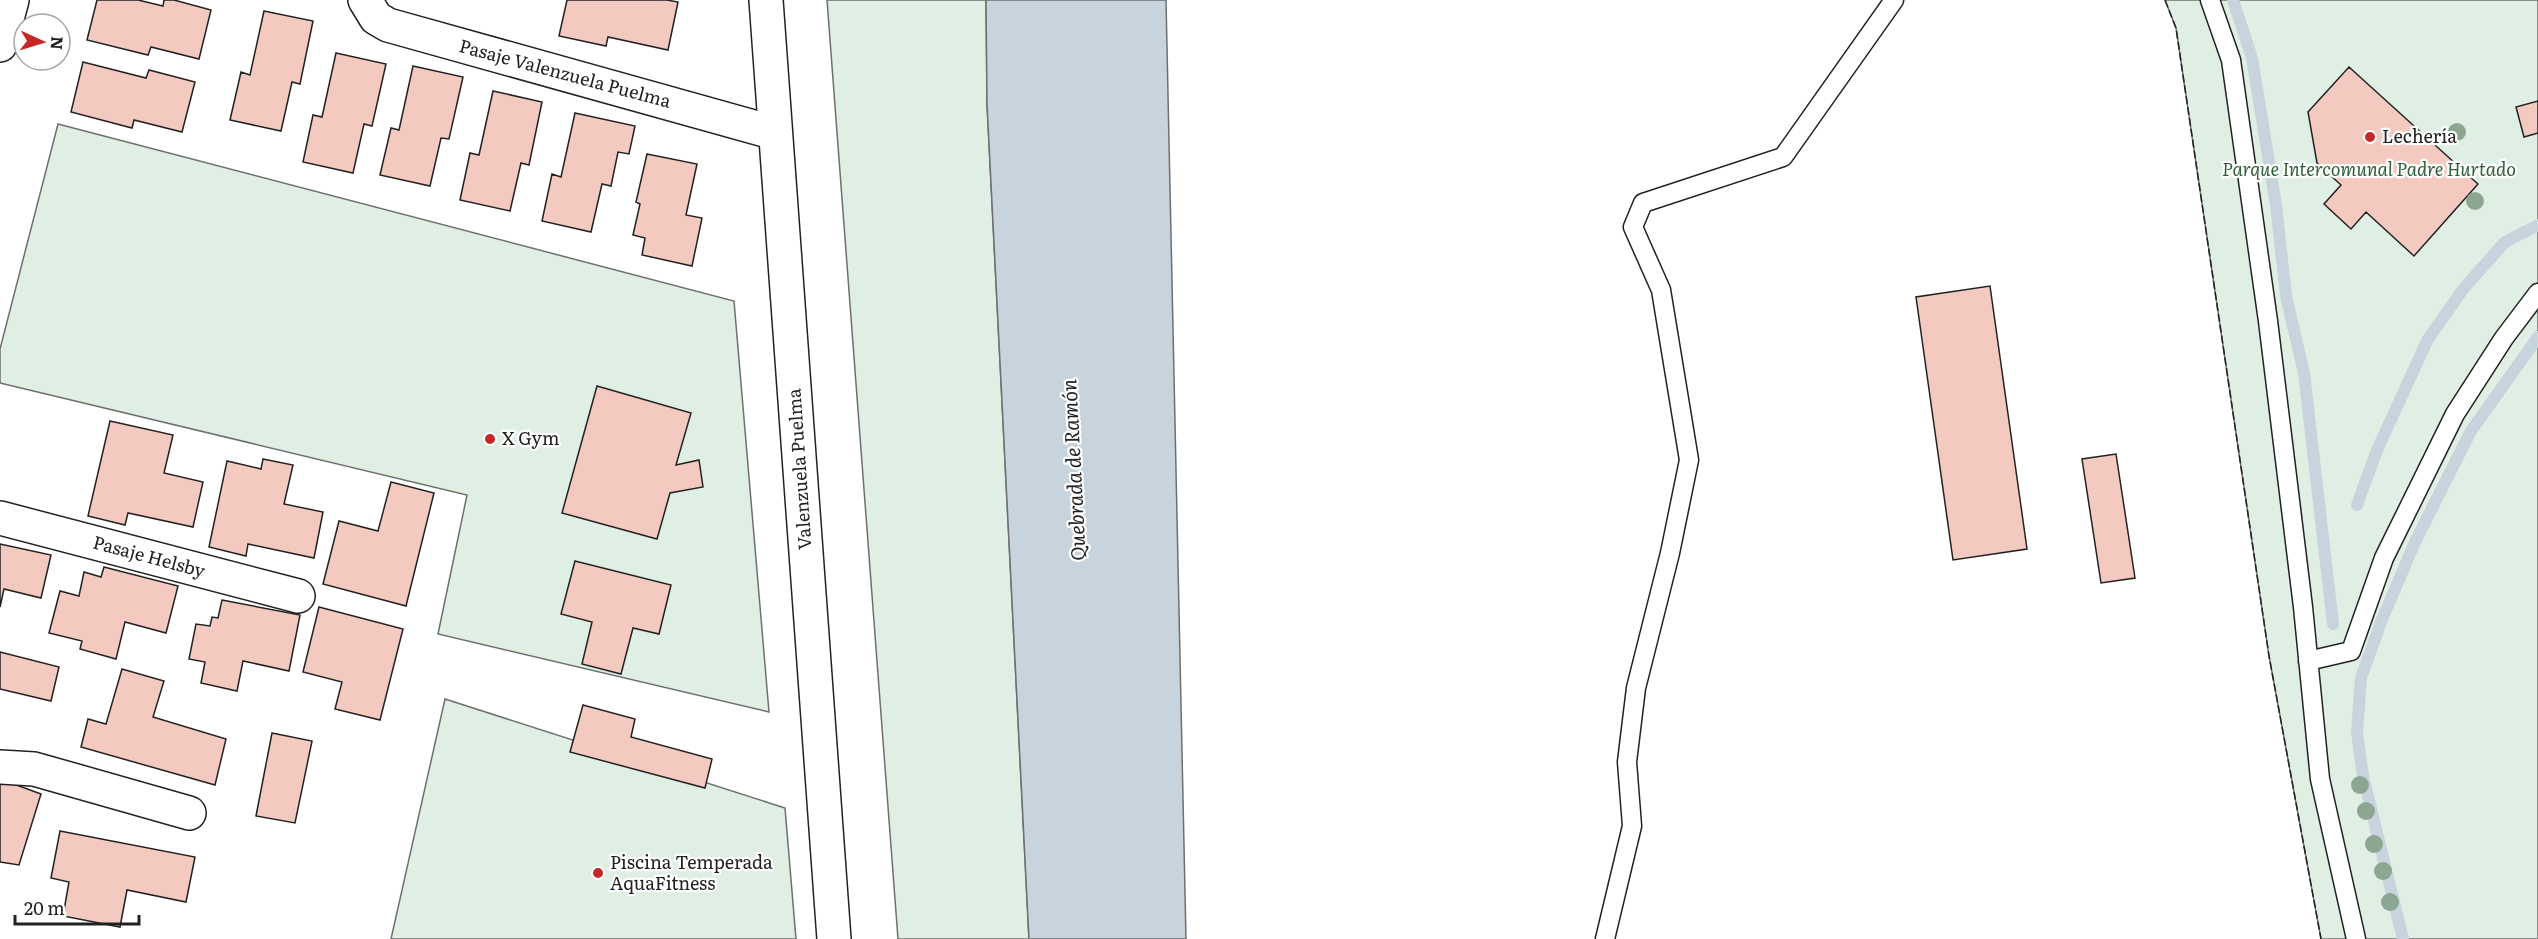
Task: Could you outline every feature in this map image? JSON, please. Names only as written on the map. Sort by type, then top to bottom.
[{"type":"street","points":[[0,45],[12,0]]},
{"type":"street","name":"Pasaje Valenzuela Puelma","points":[[365,0],[376,18],[388,25],[775,133]]},
{"type":"street","name":"Valenzuela Puelma","points":[[766,0],[834,939]]},
{"type":"street","name":"Pasaje Helsby","points":[[0,518],[298,596]]},
{"type":"street","points":[[0,767],[34,769],[189,813]]},
{"type":"lane","points":[[1605,939],[1632,826],[1627,762],[1636,688],[1670,552],[1689,460],[1661,290],[1633,227],[1643,203],[1783,157],[1894,0]]},
{"type":"lane","points":[[2210,0],[2231,60],[2268,321],[2320,779],[2356,939]]},
{"type":"lane","points":[[2308,661],[2351,651],[2384,558],[2455,414],[2504,338],[2538,293]]},
{"type":"green space","points":[[827,0],[986,0],[987,104],[1029,939],[898,939]]},
{"type":"green space","name":"Parque Intercomunal Padre Hurtado","points":[[2165,0],[2538,0],[2538,939],[2321,939],[2269,656],[2176,28]]},
{"type":"green space","name":"X Gym","points":[[58,124],[734,301],[769,712],[438,634],[467,495],[0,383],[0,349]]},
{"type":"green space","name":"Piscina Temperada AquaFitness","points":[[445,699],[785,808],[796,939],[391,939]]},
{"type":"water","name":"Quebrada de Ramón","points":[[986,0],[1166,0],[1186,939],[1029,939],[987,104]]},
{"type":"building","points":[[97,0],[138,0],[163,6],[164,0],[174,0],[211,10],[199,59],[151,47],[148,55],[87,40]]},
{"type":"building","points":[[567,0],[667,0],[678,2],[668,50],[608,37],[606,46],[559,36]]},
{"type":"building","points":[[264,11],[313,21],[300,84],[292,82],[281,131],[230,120],[241,72],[250,75]]},
{"type":"building","points":[[336,53],[386,64],[372,126],[364,124],[353,173],[303,162],[313,115],[322,117]]},
{"type":"building","points":[[83,62],[146,78],[149,70],[195,82],[182,132],[134,120],[132,128],[71,112]]},
{"type":"building","points":[[413,66],[463,77],[449,139],[441,138],[430,186],[380,175],[391,128],[399,130]]},
{"type":"building","name":"Lechería","points":[[2349,67],[2478,184],[2414,256],[2366,212],[2351,229],[2324,204],[2341,185],[2317,163],[2308,112]]},
{"type":"building","points":[[493,91],[542,102],[529,165],[521,163],[510,211],[460,200],[470,153],[479,155]]},
{"type":"building","points":[[2538,101],[2538,133],[2524,137],[2516,107]]},
{"type":"building","points":[[575,113],[635,126],[629,154],[618,152],[611,186],[602,184],[591,232],[542,221],[552,174],[561,177]]},
{"type":"building","points":[[647,154],[697,164],[686,215],[702,218],[692,266],[642,255],[645,238],[633,235],[640,204],[636,202]]},
{"type":"building","points":[[1990,286],[2027,549],[1953,560],[1916,297]]},
{"type":"building","points":[[597,386],[691,413],[676,465],[699,460],[703,487],[670,493],[657,539],[562,513]]},
{"type":"building","points":[[110,421],[173,435],[164,473],[203,482],[193,527],[128,513],[125,525],[88,516]]},
{"type":"building","points":[[2116,454],[2135,578],[2101,583],[2082,459]]},
{"type":"building","points":[[263,459],[293,465],[284,504],[323,512],[314,558],[248,544],[246,556],[209,547],[227,461],[261,469]]},
{"type":"building","points":[[391,482],[434,493],[406,606],[323,584],[339,521],[378,531]]},
{"type":"building","points":[[0,544],[51,555],[41,598],[4,589],[0,607]]},
{"type":"building","points":[[575,561],[671,585],[659,634],[633,628],[621,674],[582,664],[592,622],[561,614]]},
{"type":"building","points":[[104,567],[178,586],[166,633],[125,622],[116,659],[80,649],[82,641],[49,633],[60,591],[79,596],[84,572],[101,577]]},
{"type":"building","points":[[222,600],[300,615],[289,671],[243,661],[237,691],[201,683],[205,662],[189,659],[196,624],[210,626],[212,617],[218,618]]},
{"type":"building","points":[[319,607],[403,629],[380,720],[335,709],[342,682],[303,672]]},
{"type":"building","points":[[0,652],[59,667],[51,701],[0,689]]},
{"type":"building","points":[[122,669],[164,681],[153,717],[226,739],[215,785],[81,747],[88,719],[106,724]]},
{"type":"building","points":[[583,705],[635,719],[631,737],[712,759],[705,788],[570,752]]},
{"type":"building","points":[[272,733],[312,741],[295,823],[256,816]]},
{"type":"building","points":[[0,779],[41,794],[19,865],[0,862]]},
{"type":"building","points":[[60,831],[195,857],[186,902],[127,890],[120,927],[63,916],[69,882],[51,878]]},
{"type":"waterway","points":[[2233,0],[2252,58],[2276,205],[2286,296],[2304,373],[2333,624]]},
{"type":"waterway","points":[[2357,505],[2377,450],[2428,339],[2464,288],[2505,242],[2538,225]]},
{"type":"waterway","points":[[2403,939],[2363,776],[2357,732],[2361,678],[2381,622],[2415,542],[2471,431],[2538,337]]},
{"type":"fence","points":[[2165,0],[2176,28],[2269,656],[2321,939]]},
{"type":"place","name":"Lechería","points":[[2370,137]]},
{"type":"place","name":"X Gym","points":[[490,439]]},
{"type":"place","name":"Piscina Temperada AquaFitness","points":[[598,873]]}]
